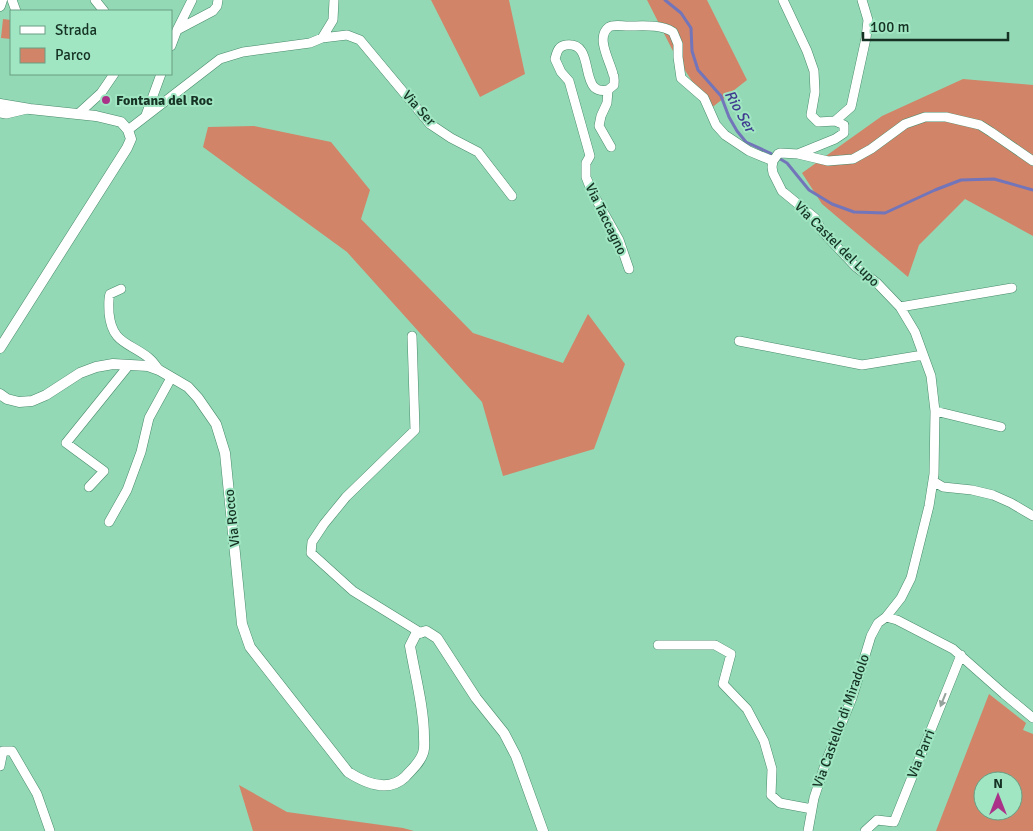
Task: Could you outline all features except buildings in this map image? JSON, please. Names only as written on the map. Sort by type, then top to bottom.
[{"type":"street","points":[[0,6],[2,0]]},
{"type":"street","points":[[95,0],[103,10]]},
{"type":"street","points":[[172,43],[192,0]]},
{"type":"street","points":[[177,30],[213,11],[217,6],[218,0]]},
{"type":"street","points":[[322,38],[333,20],[334,0]]},
{"type":"street","points":[[782,0],[807,51],[814,71],[815,92],[811,116],[818,122],[835,121],[844,125],[844,133],[835,139],[798,154]]},
{"type":"street","points":[[835,121],[851,107],[868,20],[862,0]]},
{"type":"street","points":[[611,147],[599,126],[607,103],[608,90],[614,85],[614,76],[603,43],[603,35],[608,28],[615,26],[650,26],[667,28],[673,32],[678,44],[681,78],[704,98],[716,125],[725,135],[749,151],[775,158],[780,152],[828,161],[853,159],[871,149],[905,124],[925,117],[946,117],[980,125],[1033,161]]},
{"type":"street","name":"Via Ser","points":[[128,130],[220,59],[243,52],[310,43],[322,38],[346,35],[360,40],[430,124],[451,138],[478,152],[512,196]]},
{"type":"street","name":"Via Taccagno","points":[[608,90],[601,91],[594,87],[583,52],[573,45],[563,45],[558,49],[555,59],[561,72],[569,81],[590,156],[586,163],[586,177],[592,192],[619,240],[629,269]]},
{"type":"street","points":[[78,114],[101,93],[113,75]]},
{"type":"street","points":[[146,115],[161,75]]},
{"type":"street","points":[[0,104],[96,116],[121,122],[128,130],[131,139],[0,348]]},
{"type":"street","points":[[0,113],[6,114],[30,109]]},
{"type":"street","name":"Via Castel del Lupo","points":[[775,158],[772,167],[773,173],[782,191],[815,218],[822,231],[900,307],[914,332],[930,376],[935,411],[934,474],[929,506],[911,578],[901,598],[886,617]]},
{"type":"street","points":[[900,307],[1012,288]]},
{"type":"street","name":"Via Rocco","points":[[121,289],[110,294],[108,299],[112,327],[124,343],[151,359],[159,370]]},
{"type":"street","points":[[412,336],[415,430],[346,497],[312,542],[311,553],[353,591],[421,633],[426,631],[436,638],[476,698],[504,733],[516,756],[542,831]]},
{"type":"street","points":[[739,341],[862,365],[923,355]]},
{"type":"street","name":"Via Rocco","points":[[0,394],[7,399],[19,402],[32,401],[46,395],[80,373],[96,367],[113,364],[148,366],[159,370],[188,387],[216,424],[225,453],[242,624],[250,647],[348,772],[374,785],[400,782],[418,764],[424,751],[424,726],[410,646],[416,634],[421,633]]},
{"type":"street","points":[[89,487],[104,471],[66,443],[129,365]]},
{"type":"street","points":[[109,522],[127,490],[141,452],[149,418],[171,378]]},
{"type":"street","points":[[935,411],[1001,427]]},
{"type":"street","points":[[933,481],[943,487],[972,490],[993,495],[1033,516]]},
{"type":"street","points":[[886,617],[897,620],[954,649],[1033,718]]},
{"type":"street","name":"Via Castello di Miradolo","points":[[808,831],[814,798],[827,759],[852,698],[871,636],[878,623],[886,617]]},
{"type":"street","points":[[658,646],[715,646],[731,654],[723,684],[746,709],[764,741],[772,769],[771,795],[780,803],[812,809]]},
{"type":"street","name":"Via Parri","points":[[865,831],[877,820],[894,822],[961,655]]},
{"type":"street","points":[[0,766],[3,751],[12,751],[37,794],[50,831]]},
{"type":"green space","points":[[431,0],[509,0],[525,74],[480,97]]},
{"type":"green space","points":[[647,0],[707,0],[747,80],[710,109],[675,55]]},
{"type":"green space","points":[[3,19],[10,20],[10,39],[1,38]]},
{"type":"green space","points":[[963,79],[1033,85],[1033,236],[965,199],[919,245],[908,277],[822,204],[802,173],[882,116]]},
{"type":"green space","points":[[254,126],[331,142],[370,190],[361,219],[473,333],[563,363],[588,314],[625,364],[594,449],[503,476],[482,402],[347,252],[203,147],[208,127]]},
{"type":"green space","points":[[989,694],[1026,723],[1023,730],[1033,734],[1033,831],[936,831]]},
{"type":"green space","points":[[239,785],[287,812],[414,831],[253,831]]},
{"type":"waterway","name":"Rio Ser","points":[[665,0],[681,13],[691,28],[692,51],[698,70],[721,96],[729,117],[746,142],[787,163],[809,190],[832,204],[854,212],[885,213],[961,180],[994,179],[1033,190]]},
{"type":"place","name":"Fontana del Roc","points":[[106,100]]}]
